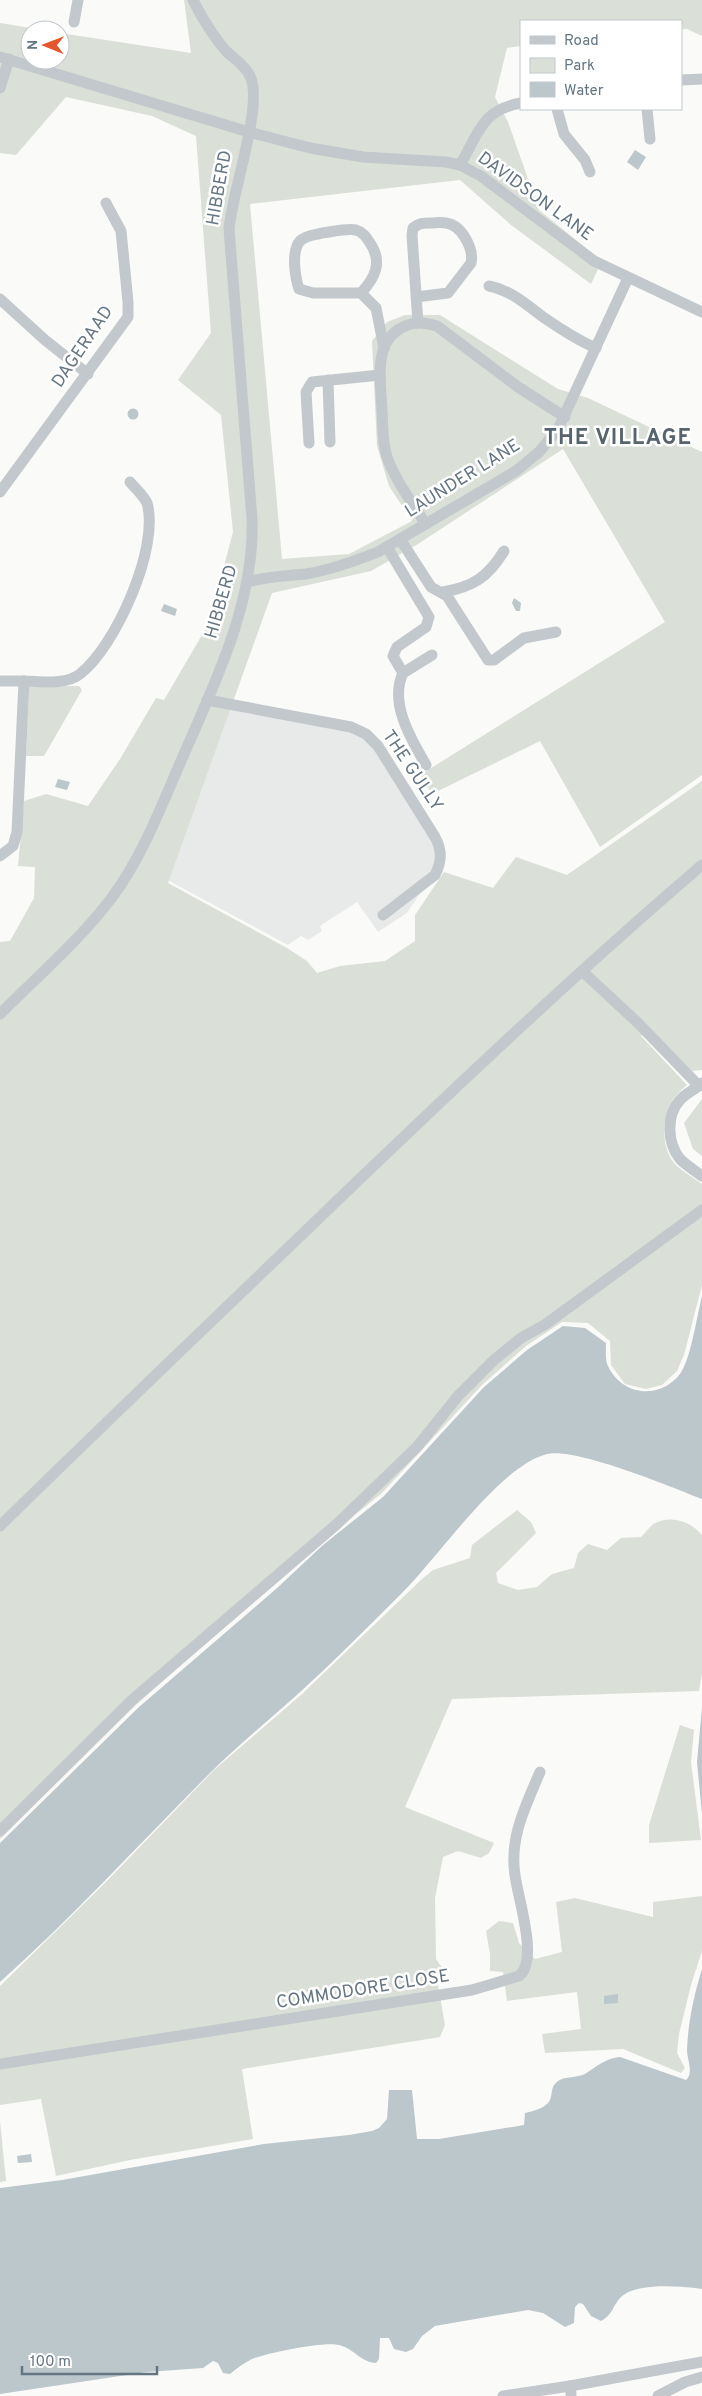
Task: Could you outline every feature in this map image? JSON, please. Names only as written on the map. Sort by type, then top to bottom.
[{"type":"street","points":[[74,22],[78,0]]},
{"type":"street","name":"HIBBERD","points":[[0,1014],[102,909],[134,862],[154,824],[208,700],[248,582],[252,561],[252,519],[229,229],[233,199],[249,132],[255,94],[251,77],[209,29],[193,0]]},
{"type":"street","points":[[0,88],[4,58]]},
{"type":"street","name":"DAVIDSON LANE","points":[[4,58],[249,132],[343,154],[435,160],[460,165],[480,176],[583,254],[628,278],[702,312]]},
{"type":"street","points":[[682,80],[702,79]]},
{"type":"street","points":[[460,165],[488,116],[504,106],[520,103]]},
{"type":"street","points":[[557,110],[564,134],[585,160],[590,172]]},
{"type":"street","points":[[647,110],[650,139]]},
{"type":"street","name":"DAGERAAD","points":[[0,492],[122,328],[129,313],[121,231],[106,203]]},
{"type":"street","points":[[416,297],[448,293],[471,263],[472,258],[464,236],[456,227],[447,222],[420,223],[413,228],[416,297],[418,323]]},
{"type":"street","points":[[361,293],[372,278],[378,260],[365,236],[354,230],[309,236],[300,241],[295,250],[297,282],[300,289],[313,293],[361,293],[376,308],[384,348],[380,375],[386,455],[395,474],[425,524]]},
{"type":"street","name":"LAUNDER LANE","points":[[248,582],[265,577],[308,574],[355,560],[387,547],[527,462],[549,442],[565,417],[628,278]]},
{"type":"street","points":[[490,286],[521,300],[543,317],[596,348]]},
{"type":"street","points":[[0,299],[37,333],[88,374]]},
{"type":"street","points":[[384,348],[393,333],[400,328],[418,323],[427,323],[445,331],[518,387],[565,417]]},
{"type":"street","points":[[309,443],[306,392],[312,382],[380,375]]},
{"type":"street","points":[[328,380],[330,442]]},
{"type":"street","points":[[0,681],[53,682],[70,679],[79,675],[91,664],[128,607],[140,573],[148,522],[145,499],[130,482]]},
{"type":"street","points":[[400,539],[431,587],[443,592],[488,660],[494,660],[524,638],[556,632]]},
{"type":"street","points":[[387,547],[428,617],[426,628],[394,651],[393,656],[403,673]]},
{"type":"street","points":[[443,592],[471,586],[498,560],[504,551]]},
{"type":"street","points":[[426,765],[407,733],[398,684],[403,673],[432,655]]},
{"type":"street","points":[[0,856],[13,846],[17,832],[24,681]]},
{"type":"street","name":"THE GULLY","points":[[208,700],[351,727],[366,734],[378,746],[439,844],[441,852],[439,867],[429,880],[383,915]]},
{"type":"street","points":[[0,1526],[266,1267],[582,971],[702,866]]},
{"type":"street","points":[[582,971],[701,1084],[680,1100],[671,1120],[670,1131],[675,1151],[681,1160],[702,1176]]},
{"type":"street","points":[[0,1831],[132,1700],[337,1524],[417,1446],[458,1396],[494,1360],[521,1338],[546,1324],[702,1210]]},
{"type":"street","name":"COMMODORE CLOSE","points":[[0,2064],[472,1990],[519,1976],[524,1972],[527,1964],[527,1942],[513,1851],[522,1816],[540,1772]]},
{"type":"street","points":[[503,2396],[571,2390],[702,2362]]},
{"type":"street","points":[[658,2396],[685,2382],[702,2378]]},
{"type":"street","points":[[672,2396],[702,2378]]},
{"type":"shaded area","points":[[207,700],[366,734],[439,844],[429,880],[407,913],[378,932],[357,902],[320,926],[322,931],[308,940],[301,936],[288,945],[134,862]]},
{"type":"green space","points":[[184,0],[702,0],[702,36],[687,29],[682,29],[682,20],[520,20],[520,46],[507,48],[495,97],[508,122],[539,210],[602,261],[591,284],[511,225],[460,180],[250,204],[282,559],[349,554],[412,521],[389,486],[377,446],[372,341],[387,322],[405,315],[440,315],[558,389],[588,398],[702,452],[702,775],[600,847],[540,741],[432,794],[420,775],[665,622],[563,449],[418,544],[371,571],[272,593],[168,883],[287,948],[307,961],[317,973],[340,966],[385,961],[415,941],[415,915],[444,872],[493,888],[516,857],[567,875],[702,781],[702,1070],[692,1071],[649,1028],[641,1036],[687,1085],[669,1106],[665,1120],[664,1135],[667,1150],[674,1163],[702,1184],[702,1285],[684,1355],[677,1371],[662,1385],[646,1389],[625,1384],[611,1365],[610,1341],[588,1323],[562,1322],[526,1346],[482,1385],[381,1494],[320,1543],[137,1704],[0,1839],[0,942],[10,941],[34,898],[35,867],[18,866],[24,801],[46,794],[88,806],[120,759],[156,698],[164,700],[209,623],[233,532],[221,415],[178,380],[211,333],[196,136],[152,116],[66,97],[16,155],[0,153],[0,23],[20,26],[20,70],[70,70],[70,35],[191,53]]},
{"type":"green space","points":[[79,686],[82,690],[44,756],[26,756],[29,687]]},
{"type":"green space","points":[[702,1099],[702,1156],[693,1149],[684,1123]]},
{"type":"green space","points":[[517,1510],[531,1522],[536,1533],[496,1573],[498,1583],[518,1590],[537,1587],[552,1574],[574,1568],[578,1553],[588,1544],[607,1550],[621,1538],[641,1537],[655,1523],[668,1520],[686,1523],[697,1530],[702,1535],[702,1673],[699,1691],[452,1699],[405,1807],[494,1843],[489,1853],[481,1858],[458,1851],[443,1857],[435,1898],[436,1959],[443,1969],[438,1985],[445,2025],[440,2037],[242,2069],[253,2139],[130,2160],[56,2176],[41,2099],[0,2105],[0,1986],[108,1880],[214,1770],[302,1694],[422,1579],[433,1570],[470,1558],[472,1545]]},
{"type":"green space","points":[[680,1725],[694,1730],[691,1762],[701,1840],[649,1843],[649,1825]]},
{"type":"green space","points":[[702,1896],[702,1951],[691,1985],[679,2034],[677,2053],[685,2068],[681,2073],[623,2049],[545,2053],[542,2034],[581,2029],[577,1992],[507,2001],[503,1972],[490,1971],[490,1954],[486,1931],[499,1921],[513,1923],[519,1943],[535,1959],[562,1952],[556,1902],[575,1898],[653,1917],[653,1902]]},
{"type":"green space","points":[[0,2121],[6,2181],[0,2182]]},
{"type":"water","points":[[635,150],[646,157],[638,170],[627,162]]},
{"type":"water","points":[[133,408],[139,414],[133,420],[127,414]]},
{"type":"water","points":[[514,598],[521,603],[520,611],[516,611],[512,603]]},
{"type":"water","points":[[164,604],[177,609],[175,616],[161,611]]},
{"type":"water","points":[[58,779],[70,782],[67,790],[55,787]]},
{"type":"water","points":[[702,1296],[702,1499],[624,1469],[579,1456],[560,1453],[547,1454],[528,1462],[489,1494],[416,1578],[363,1632],[298,1694],[221,1762],[81,1905],[0,1982],[0,1843],[139,1707],[276,1589],[323,1545],[383,1497],[484,1387],[527,1350],[563,1326],[585,1328],[606,1343],[608,1366],[622,1384],[642,1391],[662,1388],[672,1382],[684,1367]]},
{"type":"water","points":[[702,1707],[702,1814],[697,1762]]},
{"type":"water","points":[[702,1969],[702,2289],[660,2286],[637,2289],[621,2297],[608,2316],[601,2321],[591,2316],[583,2304],[579,2303],[575,2307],[574,2323],[565,2327],[543,2313],[528,2310],[435,2326],[422,2336],[413,2349],[406,2352],[394,2349],[389,2338],[380,2338],[379,2359],[376,2363],[366,2361],[349,2349],[332,2344],[296,2348],[252,2359],[230,2374],[223,2373],[218,2363],[213,2361],[203,2368],[147,2372],[0,2394],[0,2188],[62,2180],[264,2144],[372,2131],[379,2128],[387,2119],[389,2090],[412,2090],[417,2139],[439,2139],[524,2125],[525,2113],[545,2106],[551,2098],[554,2085],[558,2081],[585,2074],[610,2059],[620,2057],[686,2080],[690,2074],[687,2050],[690,2019]]},
{"type":"water","points":[[618,1994],[618,2003],[604,2004],[604,1996]]},
{"type":"water","points":[[31,2154],[32,2162],[18,2163],[17,2156]]},
{"type":"district","name":"THE VILLAGE","points":[[618,438]]}]
